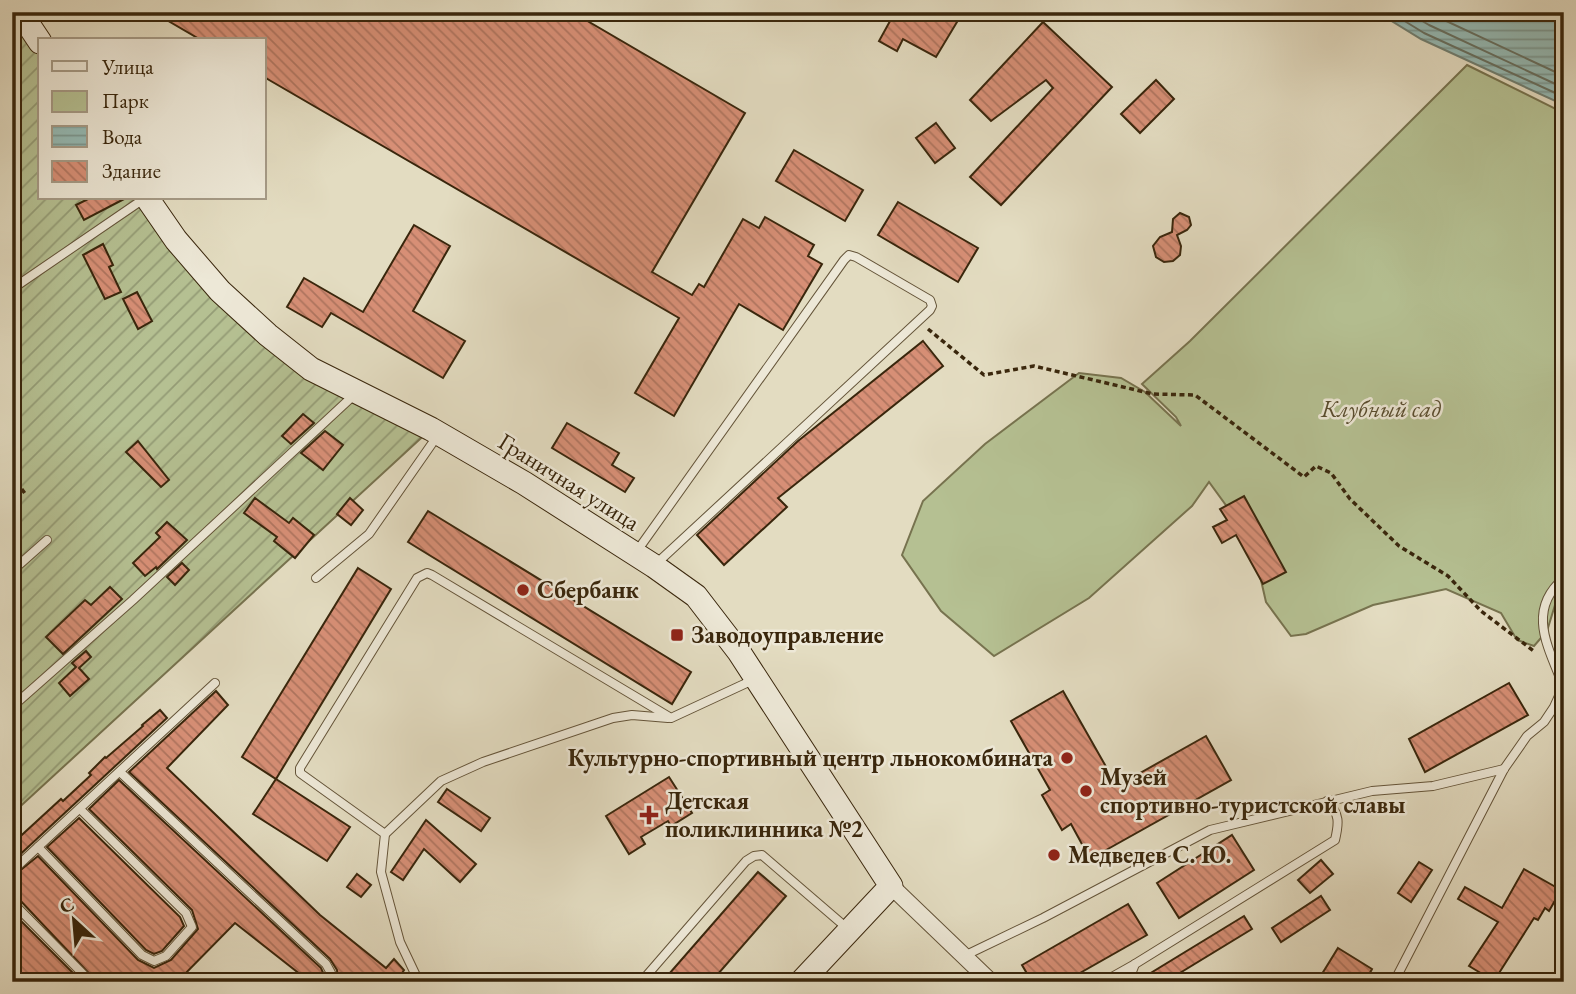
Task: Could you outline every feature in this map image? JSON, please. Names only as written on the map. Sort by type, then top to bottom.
[{"type":"street","points":[[20,12],[38,39]]},
{"type":"street","name":"Граничная улица","points":[[147,200],[176,240],[220,291],[268,335],[311,369],[439,433],[524,483],[696,596],[756,679],[891,886]]},
{"type":"street","points":[[801,982],[891,886],[991,982]]},
{"type":"lane","points":[[12,289],[143,200]]},
{"type":"lane","points":[[849,256],[856,257],[930,300],[930,310],[918,321],[644,560],[844,260],[849,256]]},
{"type":"lane","points":[[12,707],[357,392]]},
{"type":"lane","points":[[316,578],[369,534],[439,433]]},
{"type":"lane","points":[[12,571],[47,540]]},
{"type":"lane","points":[[385,834],[303,777],[300,768],[421,575],[432,575],[671,718]]},
{"type":"lane","points":[[1394,982],[1504,769],[1527,736],[1549,715],[1563,685],[1541,631],[1549,594],[1564,578]]},
{"type":"lane","points":[[419,982],[400,942],[381,872],[385,834],[441,781],[482,762],[613,718],[632,715],[671,718],[756,679]]},
{"type":"lane","points":[[12,871],[215,683]]},
{"type":"lane","points":[[964,956],[1043,918],[1210,830],[1373,791],[1433,786],[1504,769]]},
{"type":"lane","points":[[120,772],[326,964],[331,973],[331,982]]},
{"type":"lane","points":[[1103,982],[1335,840],[1339,823],[1337,811],[1327,801]]},
{"type":"lane","points":[[38,847],[142,955],[154,961],[166,956],[191,927],[186,913],[80,809]]},
{"type":"lane","points":[[641,982],[746,861],[754,856],[762,855],[849,930]]},
{"type":"lane","points":[[12,902],[92,982]]},
{"type":"lane","points":[[1128,982],[1135,964]]},
{"type":"path","points":[[918,321],[984,375],[1034,366],[1153,394],[1195,395],[1304,477],[1316,466],[1331,473],[1350,499],[1399,546],[1448,576],[1481,611],[1556,668]]},
{"type":"path","points":[[12,475],[26,495]]},
{"type":"green space","points":[[12,12],[38,40],[38,200],[149,200],[268,335],[431,429],[12,814]]},
{"type":"green space","name":"Клубный сад","points":[[1467,65],[1564,113],[1564,588],[1559,592],[1547,631],[1534,646],[1517,640],[1501,613],[1446,589],[1373,605],[1306,634],[1291,636],[1266,602],[1252,541],[1209,482],[1192,506],[1089,598],[994,656],[941,611],[902,555],[923,501],[985,444],[1079,373],[1121,378],[1145,392],[1181,426],[1176,417],[1142,384],[1190,341]]},
{"type":"water","points":[[1377,12],[1564,12],[1564,105],[1421,39]]},
{"type":"building","points":[[153,12],[572,12],[745,113],[652,272],[692,295],[699,284],[704,287],[743,219],[759,228],[765,217],[814,245],[808,256],[822,264],[783,330],[739,304],[674,416],[635,393],[679,318],[266,78],[266,38],[198,38]]},
{"type":"building","points":[[895,12],[963,12],[936,57],[903,39],[897,51],[879,41]]},
{"type":"building","points":[[1043,22],[1112,87],[1001,205],[970,177],[1053,88],[1046,80],[991,121],[970,100]]},
{"type":"building","points":[[1156,80],[1174,99],[1140,133],[1121,114]]},
{"type":"building","points":[[936,123],[955,148],[935,163],[916,138]]},
{"type":"building","points":[[794,150],[863,190],[845,221],[776,181]]},
{"type":"building","points":[[86,200],[122,200],[84,220],[76,205]]},
{"type":"building","points":[[898,202],[978,248],[958,282],[878,235]]},
{"type":"building","points":[[1180,213],[1189,217],[1191,225],[1177,235],[1181,246],[1180,255],[1173,261],[1164,262],[1156,257],[1153,246],[1160,237],[1172,232],[1173,219]]},
{"type":"building","points":[[414,225],[450,246],[413,311],[465,341],[443,378],[331,313],[322,327],[287,307],[304,278],[363,312]]},
{"type":"building","points":[[103,244],[113,265],[109,267],[121,292],[105,299],[83,255]]},
{"type":"building","points":[[137,292],[152,321],[138,329],[123,299]]},
{"type":"building","points":[[923,341],[943,366],[778,498],[787,507],[724,565],[697,535],[798,441]]},
{"type":"building","points":[[303,414],[314,423],[291,444],[282,436]]},
{"type":"building","points":[[567,423],[619,453],[612,465],[634,478],[625,492],[552,448]]},
{"type":"building","points":[[325,431],[343,445],[323,470],[301,453]]},
{"type":"building","points":[[138,441],[169,480],[161,487],[126,452]]},
{"type":"building","points":[[1244,496],[1286,572],[1263,584],[1236,535],[1222,543],[1213,527],[1227,520],[1220,509]]},
{"type":"building","points":[[255,498],[289,523],[293,518],[314,535],[295,558],[274,541],[277,537],[244,513]]},
{"type":"building","points":[[350,498],[363,510],[351,525],[337,514]]},
{"type":"building","points":[[428,511],[691,672],[672,704],[408,542]]},
{"type":"building","points":[[167,522],[187,540],[157,569],[156,567],[145,576],[133,563],[160,537],[156,533]]},
{"type":"building","points":[[182,563],[189,570],[175,585],[167,577]]},
{"type":"building","points":[[358,568],[391,589],[276,779],[242,757]]},
{"type":"building","points":[[110,587],[122,599],[63,654],[46,637],[85,600],[91,605]]},
{"type":"building","points":[[86,651],[91,657],[79,668],[89,679],[70,696],[59,683],[76,667],[72,663]]},
{"type":"building","points":[[1509,683],[1528,715],[1425,772],[1409,739]]},
{"type":"building","points":[[216,691],[228,705],[167,768],[320,915],[386,968],[394,959],[404,970],[399,978],[403,982],[338,982],[337,970],[330,959],[129,772]]},
{"type":"building","name":"Культурно-спортивный центр льнокомбината","points":[[1063,691],[1117,786],[1206,736],[1231,780],[1090,859],[1071,824],[1062,830],[1042,795],[1050,790],[1011,721]]},
{"type":"building","points":[[160,710],[167,718],[12,862],[12,844],[61,799],[63,801],[91,775],[89,773],[105,757]]},
{"type":"building","name":"Детская поликлинника №2","points":[[669,777],[692,813],[671,826],[668,821],[641,837],[645,844],[629,854],[606,816]]},
{"type":"building","points":[[276,779],[350,827],[327,861],[253,814]]},
{"type":"building","points":[[119,780],[321,968],[324,982],[310,982],[235,923],[177,982],[166,974],[155,982],[97,982],[17,897],[12,896],[12,877],[38,856],[138,960],[154,968],[171,960],[198,929],[192,910],[89,809]]},
{"type":"building","points":[[447,789],[490,818],[481,831],[438,802]]},
{"type":"building","points":[[79,818],[180,917],[184,926],[162,951],[154,954],[146,950],[47,847]]},
{"type":"building","points":[[426,820],[476,864],[460,882],[424,849],[403,880],[391,872]]},
{"type":"building","points":[[1232,835],[1254,870],[1179,918],[1157,883]]},
{"type":"building","points":[[1321,860],[1333,874],[1310,893],[1298,880]]},
{"type":"building","points":[[1419,862],[1432,870],[1411,902],[1398,893]]},
{"type":"building","points":[[1524,869],[1561,890],[1549,911],[1545,908],[1538,920],[1534,918],[1494,981],[1469,966],[1498,922],[1458,899],[1465,887],[1502,908]]},
{"type":"building","points":[[758,872],[786,896],[711,982],[662,982]]},
{"type":"building","points":[[357,874],[371,885],[361,897],[347,887]]},
{"type":"building","points":[[1321,896],[1330,910],[1281,942],[1272,928]]},
{"type":"building","points":[[1128,904],[1147,935],[1064,982],[1032,982],[1022,965]]},
{"type":"building","points":[[12,912],[82,982],[19,982],[12,975]]},
{"type":"building","points":[[1244,916],[1252,929],[1165,982],[1136,982]]},
{"type":"building","points":[[1338,948],[1372,969],[1365,982],[1317,982]]},
{"type":"place","name":"Сбербанк","points":[[523,590]]},
{"type":"place","name":"Заводоуправление","points":[[677,635]]},
{"type":"place","name":"Культурно-спортивный центр льнокомбината","points":[[1067,758]]},
{"type":"place","name":"Музей спортивно-туристской славы","points":[[1086,791]]},
{"type":"place","name":"Детская поликлинника №2","points":[[649,815]]},
{"type":"place","name":"Медведев С. Ю.","points":[[1054,855]]}]
